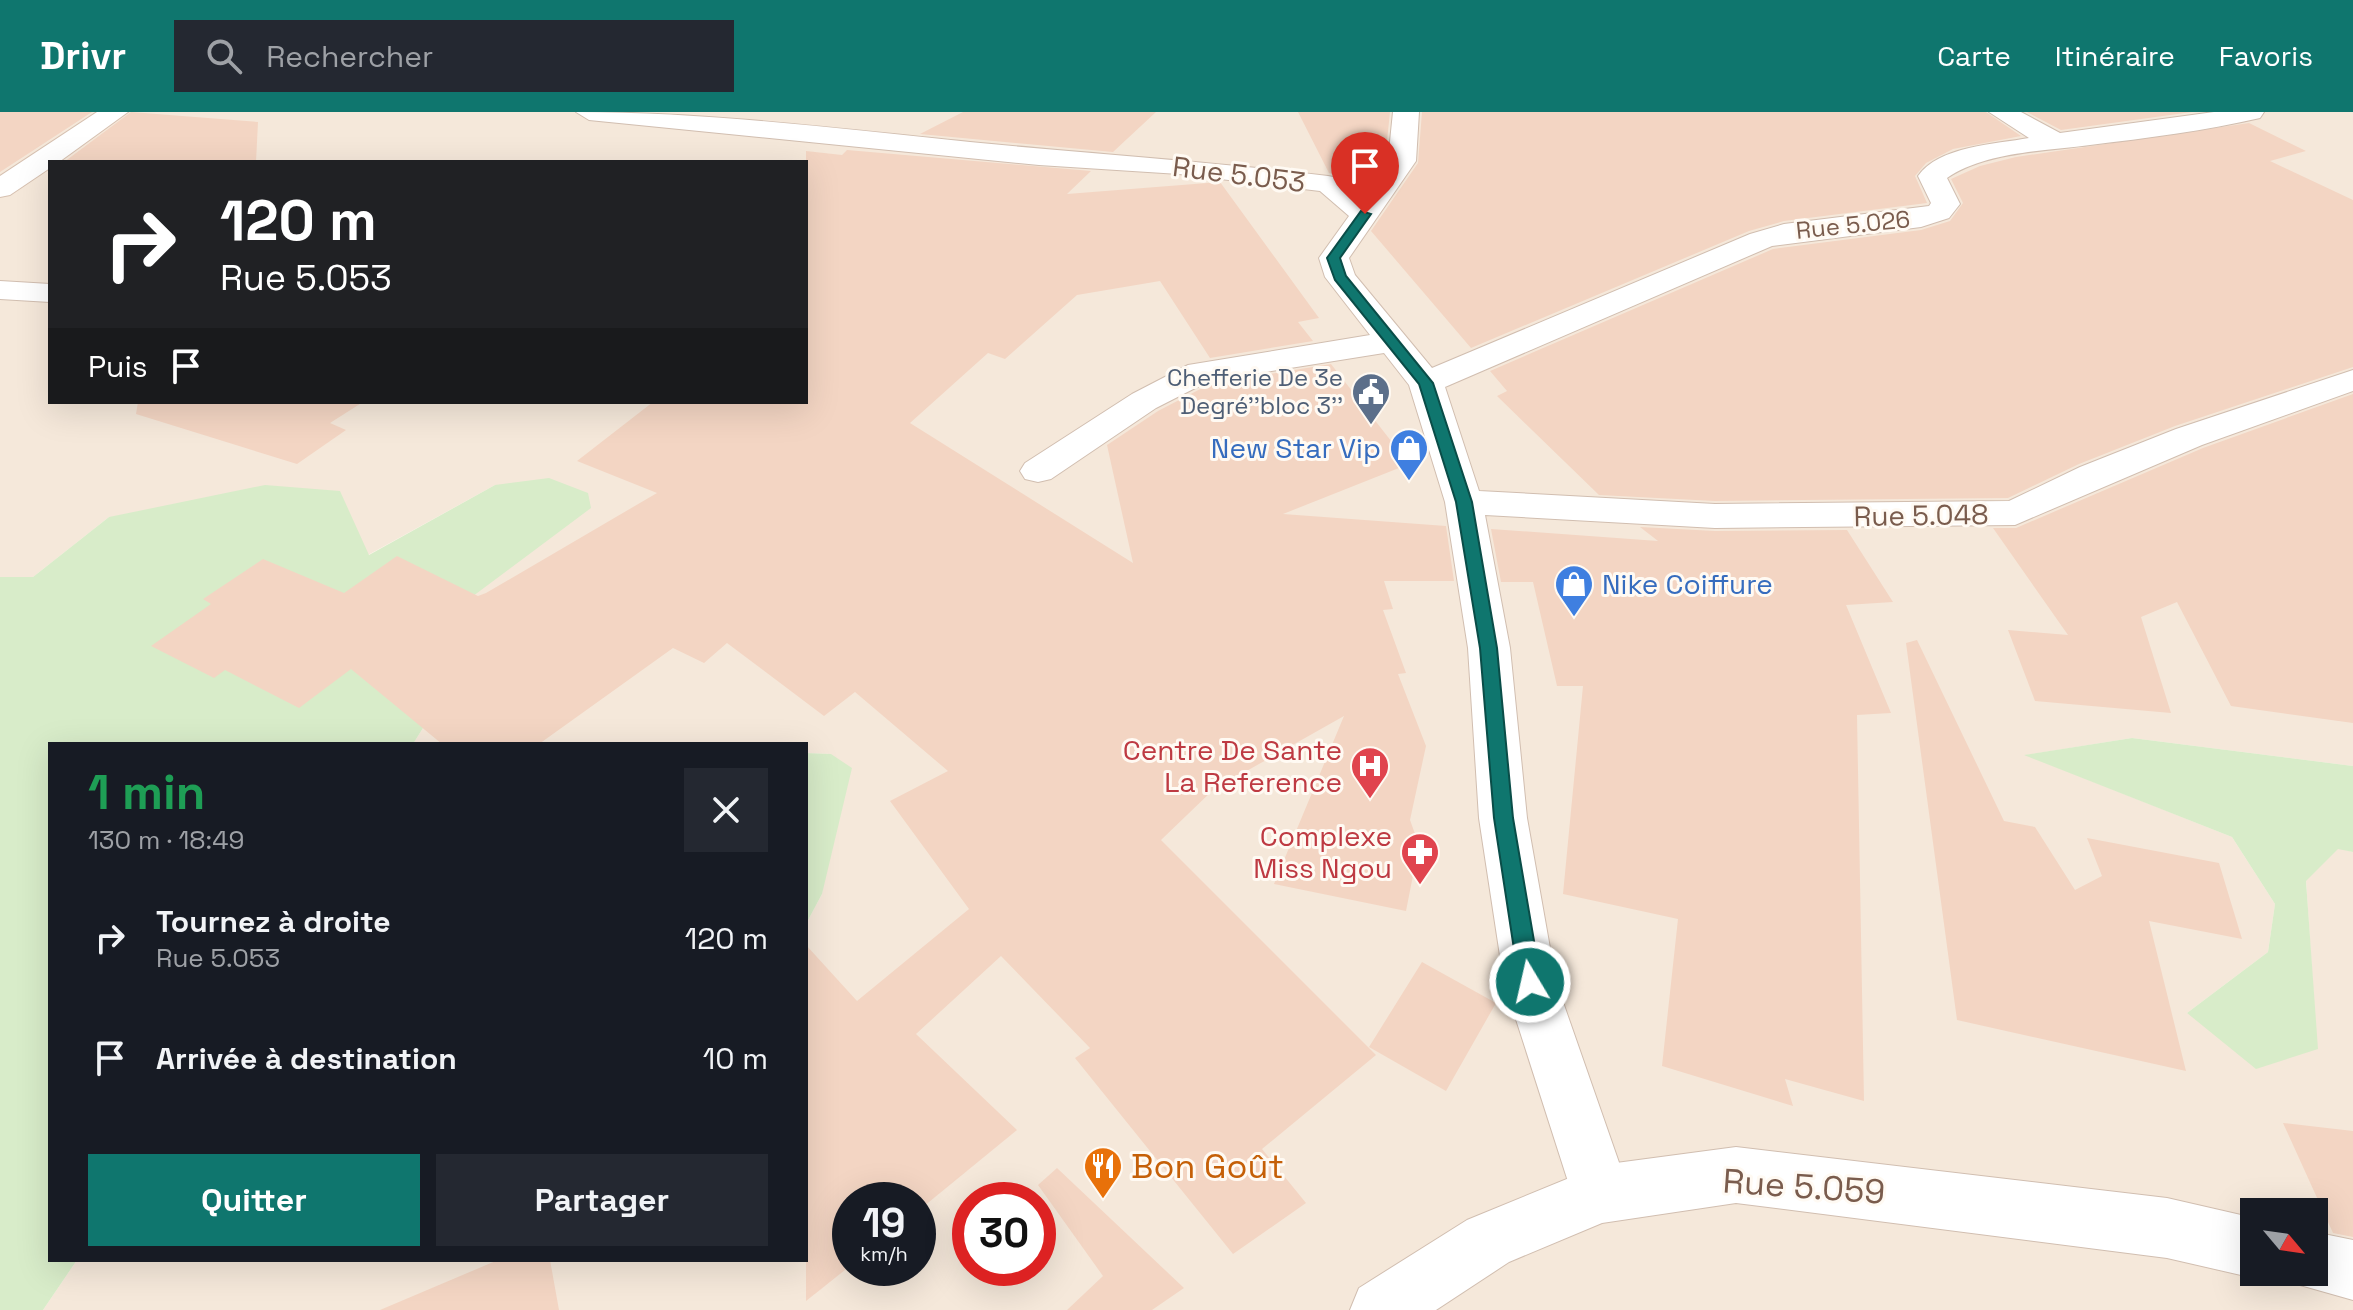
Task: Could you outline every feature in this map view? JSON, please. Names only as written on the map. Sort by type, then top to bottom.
[{"type":"street","points":[[0,166],[86,112]]},
{"type":"street","points":[[0,189],[115,112]]},
{"type":"street","points":[[1406,112],[1402,161],[1334,258],[1340,277],[1389,342],[1426,383],[1464,502],[1489,648],[1503,818],[1530,982],[1601,1194]]},
{"type":"street","points":[[2002,112],[2054,141]]},
{"type":"street","name":"Rue 5.026","points":[[1426,383],[1761,240],[1784,233],[1921,218],[1939,212],[1946,204],[1932,176],[1945,165],[2054,141],[2181,126],[2251,112]]},
{"type":"street","name":"Rue 5.053","points":[[613,113],[1039,157],[1179,166],[1328,184],[1365,214]]},
{"type":"street","points":[[858,136],[896,118]]},
{"type":"street","points":[[0,290],[48,293]]},
{"type":"street","points":[[1038,471],[1144,401],[1200,372],[1389,342]]},
{"type":"street","name":"Rue 5.048","points":[[1464,502],[1715,516],[1880,517],[2015,513],[2093,475],[2189,437],[2353,380]]},
{"type":"street","name":"Rue 5.059","points":[[1381,1310],[1488,1241],[1601,1194],[1736,1175],[1921,1195],[2152,1226],[2240,1245]]},
{"type":"street","points":[[2328,1265],[2353,1270]]},
{"type":"shaded area","points":[[0,112],[2353,112],[2353,766],[2132,738],[2026,755],[2232,837],[2275,904],[2268,952],[2187,1013],[2317,1048],[2306,880],[2338,848],[2353,852],[2353,1310],[43,1310],[76,1262],[808,1262],[808,920],[822,894],[831,754],[808,753],[808,742],[414,742],[423,728],[495,485],[368,555],[109,517],[33,577],[0,577]]},
{"type":"green space","points":[[549,478],[588,493],[591,508],[402,649],[423,728],[414,742],[48,742],[48,1262],[76,1262],[43,1310],[0,1310],[0,577],[33,577],[109,517],[265,485],[340,491],[369,555],[495,485]]},
{"type":"green space","points":[[2132,738],[2353,766],[2353,852],[2338,849],[2306,881],[2318,1049],[2256,1069],[2187,1013],[2268,952],[2275,904],[2232,837],[2024,755]]},
{"type":"green space","points":[[808,753],[831,754],[852,768],[822,894],[808,920]]},
{"type":"building","points":[[0,112],[92,112],[0,172]]},
{"type":"building","points":[[131,112],[258,122],[256,160],[67,160]]},
{"type":"building","points":[[963,112],[1156,112],[1113,152],[920,134]]},
{"type":"building","points":[[1298,112],[1390,112],[1385,160],[1361,193],[1340,176],[1329,173]]},
{"type":"building","points":[[1422,112],[1986,112],[2021,136],[1953,149],[1926,163],[1915,176],[1927,203],[1784,221],[1749,231],[1471,348],[1371,231],[1418,163]]},
{"type":"building","points":[[2027,112],[2192,112],[2061,130]]},
{"type":"building","points":[[2249,123],[2306,151],[2270,161],[2353,200],[2353,367],[2175,426],[2079,464],[2008,498],[1715,501],[1599,495],[1497,396],[1507,391],[1490,371],[1773,249],[1921,230],[1950,221],[1963,203],[1951,179],[1980,166],[2016,157]]},
{"type":"building","points":[[847,150],[1091,171],[1067,194],[1220,182],[1319,318],[1298,322],[1313,341],[1210,358],[1160,281],[1077,295],[1005,359],[988,353],[910,423],[1133,563],[1107,445],[1158,411],[1210,384],[1331,364],[1409,464],[1283,514],[1446,526],[1454,581],[1384,581],[1393,609],[1383,610],[1406,673],[1398,674],[1426,746],[1410,820],[1419,845],[1406,911],[1274,884],[1344,716],[1213,790],[1161,840],[1376,1055],[1262,1149],[1306,1203],[1233,1254],[1075,1058],[1090,1048],[1001,956],[916,1034],[1017,1130],[936,1196],[936,1182],[832,1182],[832,1280],[806,1301],[808,947],[857,1001],[969,909],[890,801],[948,771],[855,692],[824,716],[727,643],[704,663],[673,648],[542,742],[440,742],[351,669],[299,708],[225,670],[214,678],[151,646],[211,604],[203,599],[263,559],[344,593],[397,556],[478,596],[657,493],[577,461],[650,404],[808,404],[806,151],[842,155]]},
{"type":"building","points":[[2353,394],[2353,723],[2231,706],[2177,602],[2141,617],[2171,713],[2035,701],[2008,630],[2068,635],[1993,528],[2016,528],[2203,448]]},
{"type":"building","points":[[138,404],[360,404],[330,423],[346,430],[297,464],[136,414]]},
{"type":"building","points":[[1640,527],[1715,531],[1847,530],[1893,602],[1846,605],[1891,713],[1857,715],[1864,1101],[1785,1079],[1793,1106],[1662,1066],[1678,919],[1563,894],[1583,686],[1557,686],[1533,582],[1501,582],[1491,529],[1658,541]]},
{"type":"building","points":[[1917,640],[2004,821],[2035,827],[2075,890],[2102,876],[2087,838],[2219,863],[2242,939],[2149,921],[2186,1071],[1957,1020],[1906,643]]},
{"type":"building","points":[[1422,962],[1496,1003],[1446,1091],[1369,1047]]},
{"type":"building","points":[[2283,1123],[2353,1131],[2353,1237],[2333,1233],[2328,1222],[2328,1198],[2317,1198]]},
{"type":"building","points":[[1057,1168],[1184,1288],[1152,1310],[1067,1310],[1103,1276],[1056,1210],[1056,1182],[1041,1182]]},
{"type":"building","points":[[493,1262],[550,1262],[559,1310],[380,1310]]},
{"type":"place","name":"Chefferie De 3e Degré''bloc 3''","points":[[1371,426]]},
{"type":"place","name":"New Star Vip","points":[[1409,482]]},
{"type":"place","name":"Nike Coiffure","points":[[1574,618]]},
{"type":"place","name":"Centre De Sante La Reference","points":[[1370,800]]},
{"type":"place","name":"Complexe Miss Ngou","points":[[1420,886]]},
{"type":"place","name":"Bon Goût","points":[[1103,1200]]},
{"type":"route","points":[[1365,214],[1334,258],[1340,277],[1389,342],[1426,383],[1464,502],[1489,648],[1503,818],[1530,982]]}]
